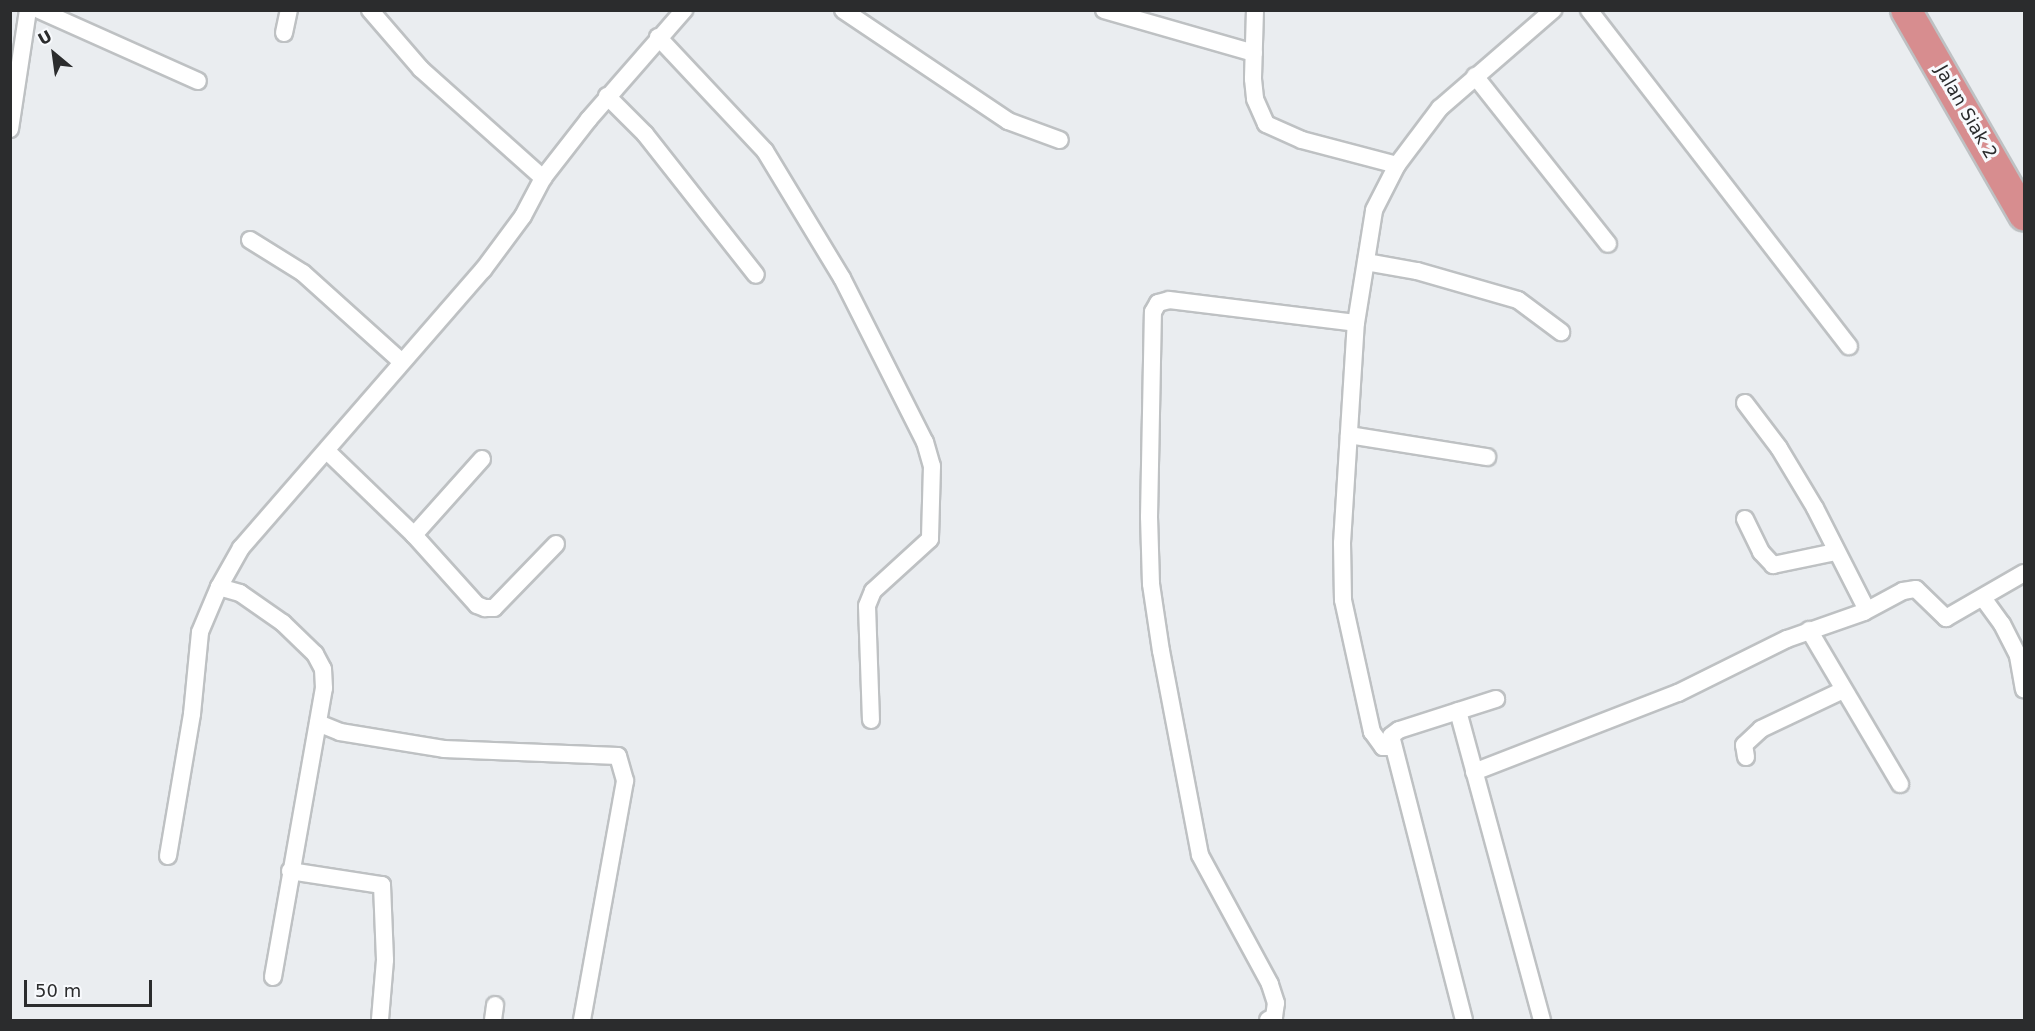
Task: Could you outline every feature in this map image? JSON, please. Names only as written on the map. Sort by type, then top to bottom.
[{"type":"highway","name":"Jalan Siak 2","points":[[1906,10],[2025,215]]},
{"type":"street","points":[[10,129],[28,10]]},
{"type":"street","points":[[39,10],[198,81]]},
{"type":"street","points":[[284,33],[289,10]]},
{"type":"street","points":[[370,10],[421,69],[543,178]]},
{"type":"street","points":[[168,856],[192,714],[200,632],[219,587],[241,548],[483,270],[523,216],[543,178],[607,96],[684,10]]},
{"type":"street","points":[[843,10],[1008,121],[1060,140]]},
{"type":"street","points":[[1104,10],[1254,53]]},
{"type":"street","points":[[1255,10],[1255,99],[1260,116],[1273,129],[1396,165]]},
{"type":"street","points":[[1392,747],[1383,747],[1372,732],[1342,600],[1356,323],[1374,210],[1396,165],[1440,108],[1553,10]]},
{"type":"street","points":[[1589,10],[1849,346]]},
{"type":"street","points":[[658,37],[765,152],[837,269],[925,442],[932,466],[930,539],[873,591],[867,606],[872,720]]},
{"type":"street","points":[[1475,76],[1608,244]]},
{"type":"street","points":[[607,96],[645,134],[756,275]]},
{"type":"street","points":[[250,240],[303,273],[402,362]]},
{"type":"street","points":[[1366,262],[1417,271],[1518,300],[1561,332]]},
{"type":"street","points":[[1268,1020],[1274,1017],[1276,1003],[1270,984],[1200,855],[1167,683],[1151,584],[1153,312],[1158,303],[1169,300],[1356,323]]},
{"type":"street","points":[[1745,403],[1779,448],[1867,610]]},
{"type":"street","points":[[1349,435],[1487,457]]},
{"type":"street","points":[[327,451],[414,535],[477,605],[494,608],[555,544]]},
{"type":"street","points":[[414,535],[482,459]]},
{"type":"street","points":[[1745,519],[1761,552],[1773,565],[1835,552]]},
{"type":"street","points":[[1474,772],[1678,693],[1809,630],[1867,610],[1903,591],[1916,589],[1946,618],[2025,573]]},
{"type":"street","points":[[219,587],[240,593],[283,623],[315,654],[323,669],[324,688],[273,977]]},
{"type":"street","points":[[1983,598],[2002,624],[2018,656],[2025,689]]},
{"type":"street","points":[[1809,630],[1900,784]]},
{"type":"street","points":[[1746,757],[1744,745],[1761,729],[1843,690]]},
{"type":"street","points":[[1464,1020],[1391,736],[1399,730],[1496,699]]},
{"type":"street","points":[[1458,711],[1542,1020]]},
{"type":"street","points":[[318,723],[340,732],[444,749],[618,756],[625,781],[582,1020]]},
{"type":"street","points":[[290,871],[382,885],[386,939],[380,1020]]}]
